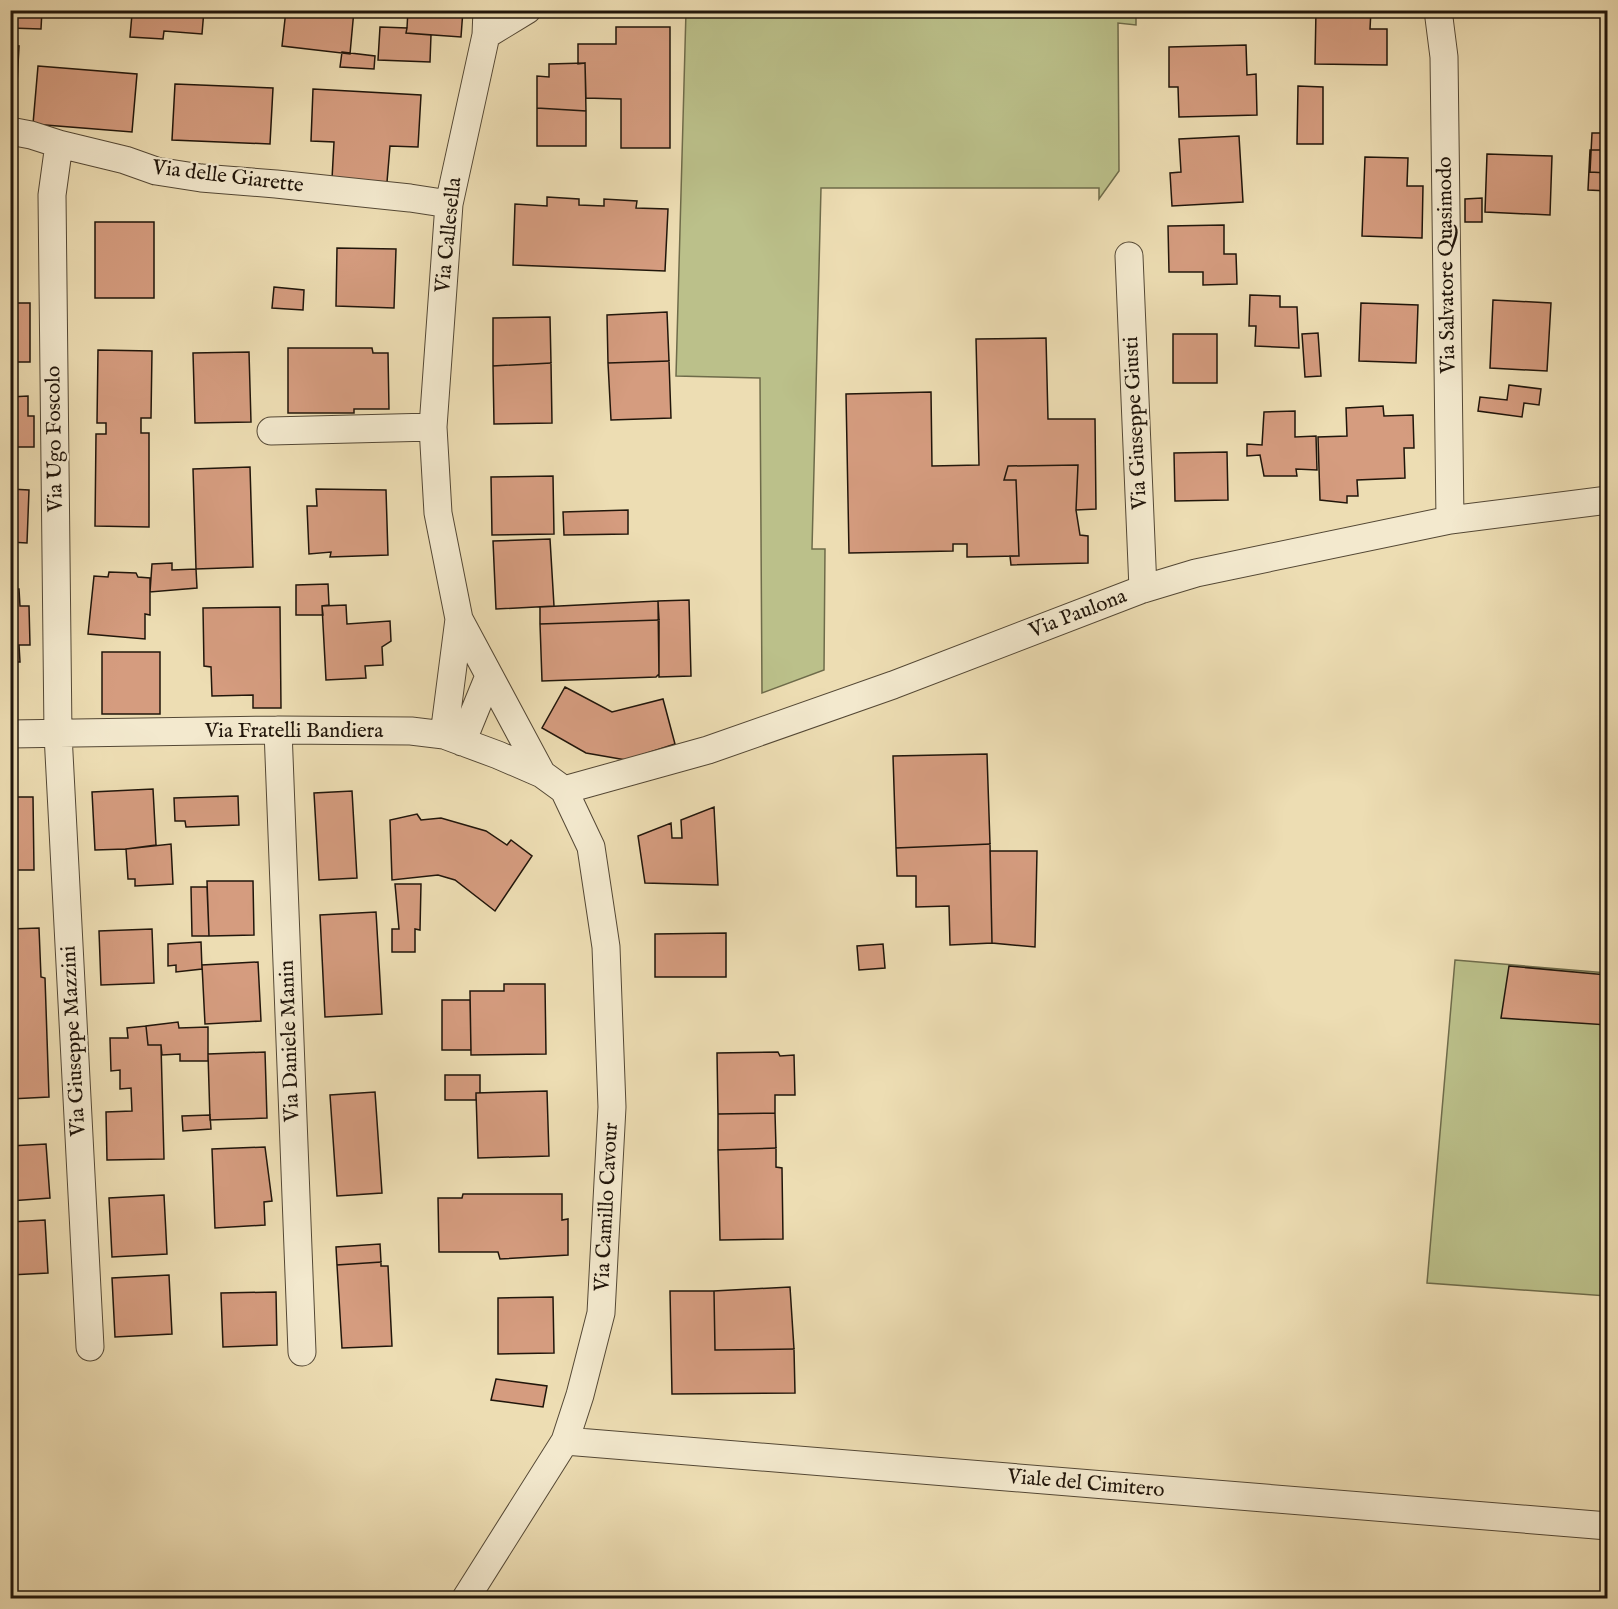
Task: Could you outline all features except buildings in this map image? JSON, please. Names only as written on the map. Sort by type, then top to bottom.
[{"type":"street","points":[[486,23],[527,10]]},
{"type":"street","name":"Via Salvatore Quasimodo","points":[[1438,10],[1444,57],[1450,520]]},
{"type":"street","name":"Via Callesella","points":[[453,739],[459,619],[438,513],[433,427],[448,204],[486,23]]},
{"type":"street","name":"Via delle Giarette","points":[[10,131],[125,160],[156,171],[201,178],[410,198],[448,204]]},
{"type":"street","name":"Via Ugo Foscolo","points":[[58,144],[52,195],[58,734]]},
{"type":"street","name":"Via Giuseppe Giusti","points":[[1129,256],[1143,589]]},
{"type":"street","points":[[271,431],[433,427]]},
{"type":"street","name":"Via Paulona","points":[[564,790],[708,750],[893,684],[1143,589],[1196,573],[1450,520],[1608,500]]},
{"type":"street","name":"Via Callesella","points":[[459,619],[542,774]]},
{"type":"street","points":[[453,739],[489,676]]},
{"type":"street","name":"Via Fratelli Bandiera","points":[[10,734],[278,730],[411,731],[453,739],[542,774],[564,790]]},
{"type":"street","name":"Via Daniele Manin","points":[[278,730],[302,1352]]},
{"type":"street","name":"Via Giuseppe Mazzini","points":[[58,734],[90,1347]]},
{"type":"street","name":"Via Camillo Cavour","points":[[466,1599],[565,1441],[580,1395],[601,1313],[612,1107],[606,947],[591,847],[564,790]]},
{"type":"street","name":"Viale del Cimitero","points":[[565,1441],[1608,1526]]},
{"type":"green space","points":[[686,11],[1136,11],[1136,25],[1118,23],[1119,171],[1099,199],[1099,188],[821,188],[812,549],[825,549],[824,670],[762,693],[760,378],[676,376]]},
{"type":"green space","points":[[1455,960],[1607,973],[1607,1296],[1427,1283]]}]
